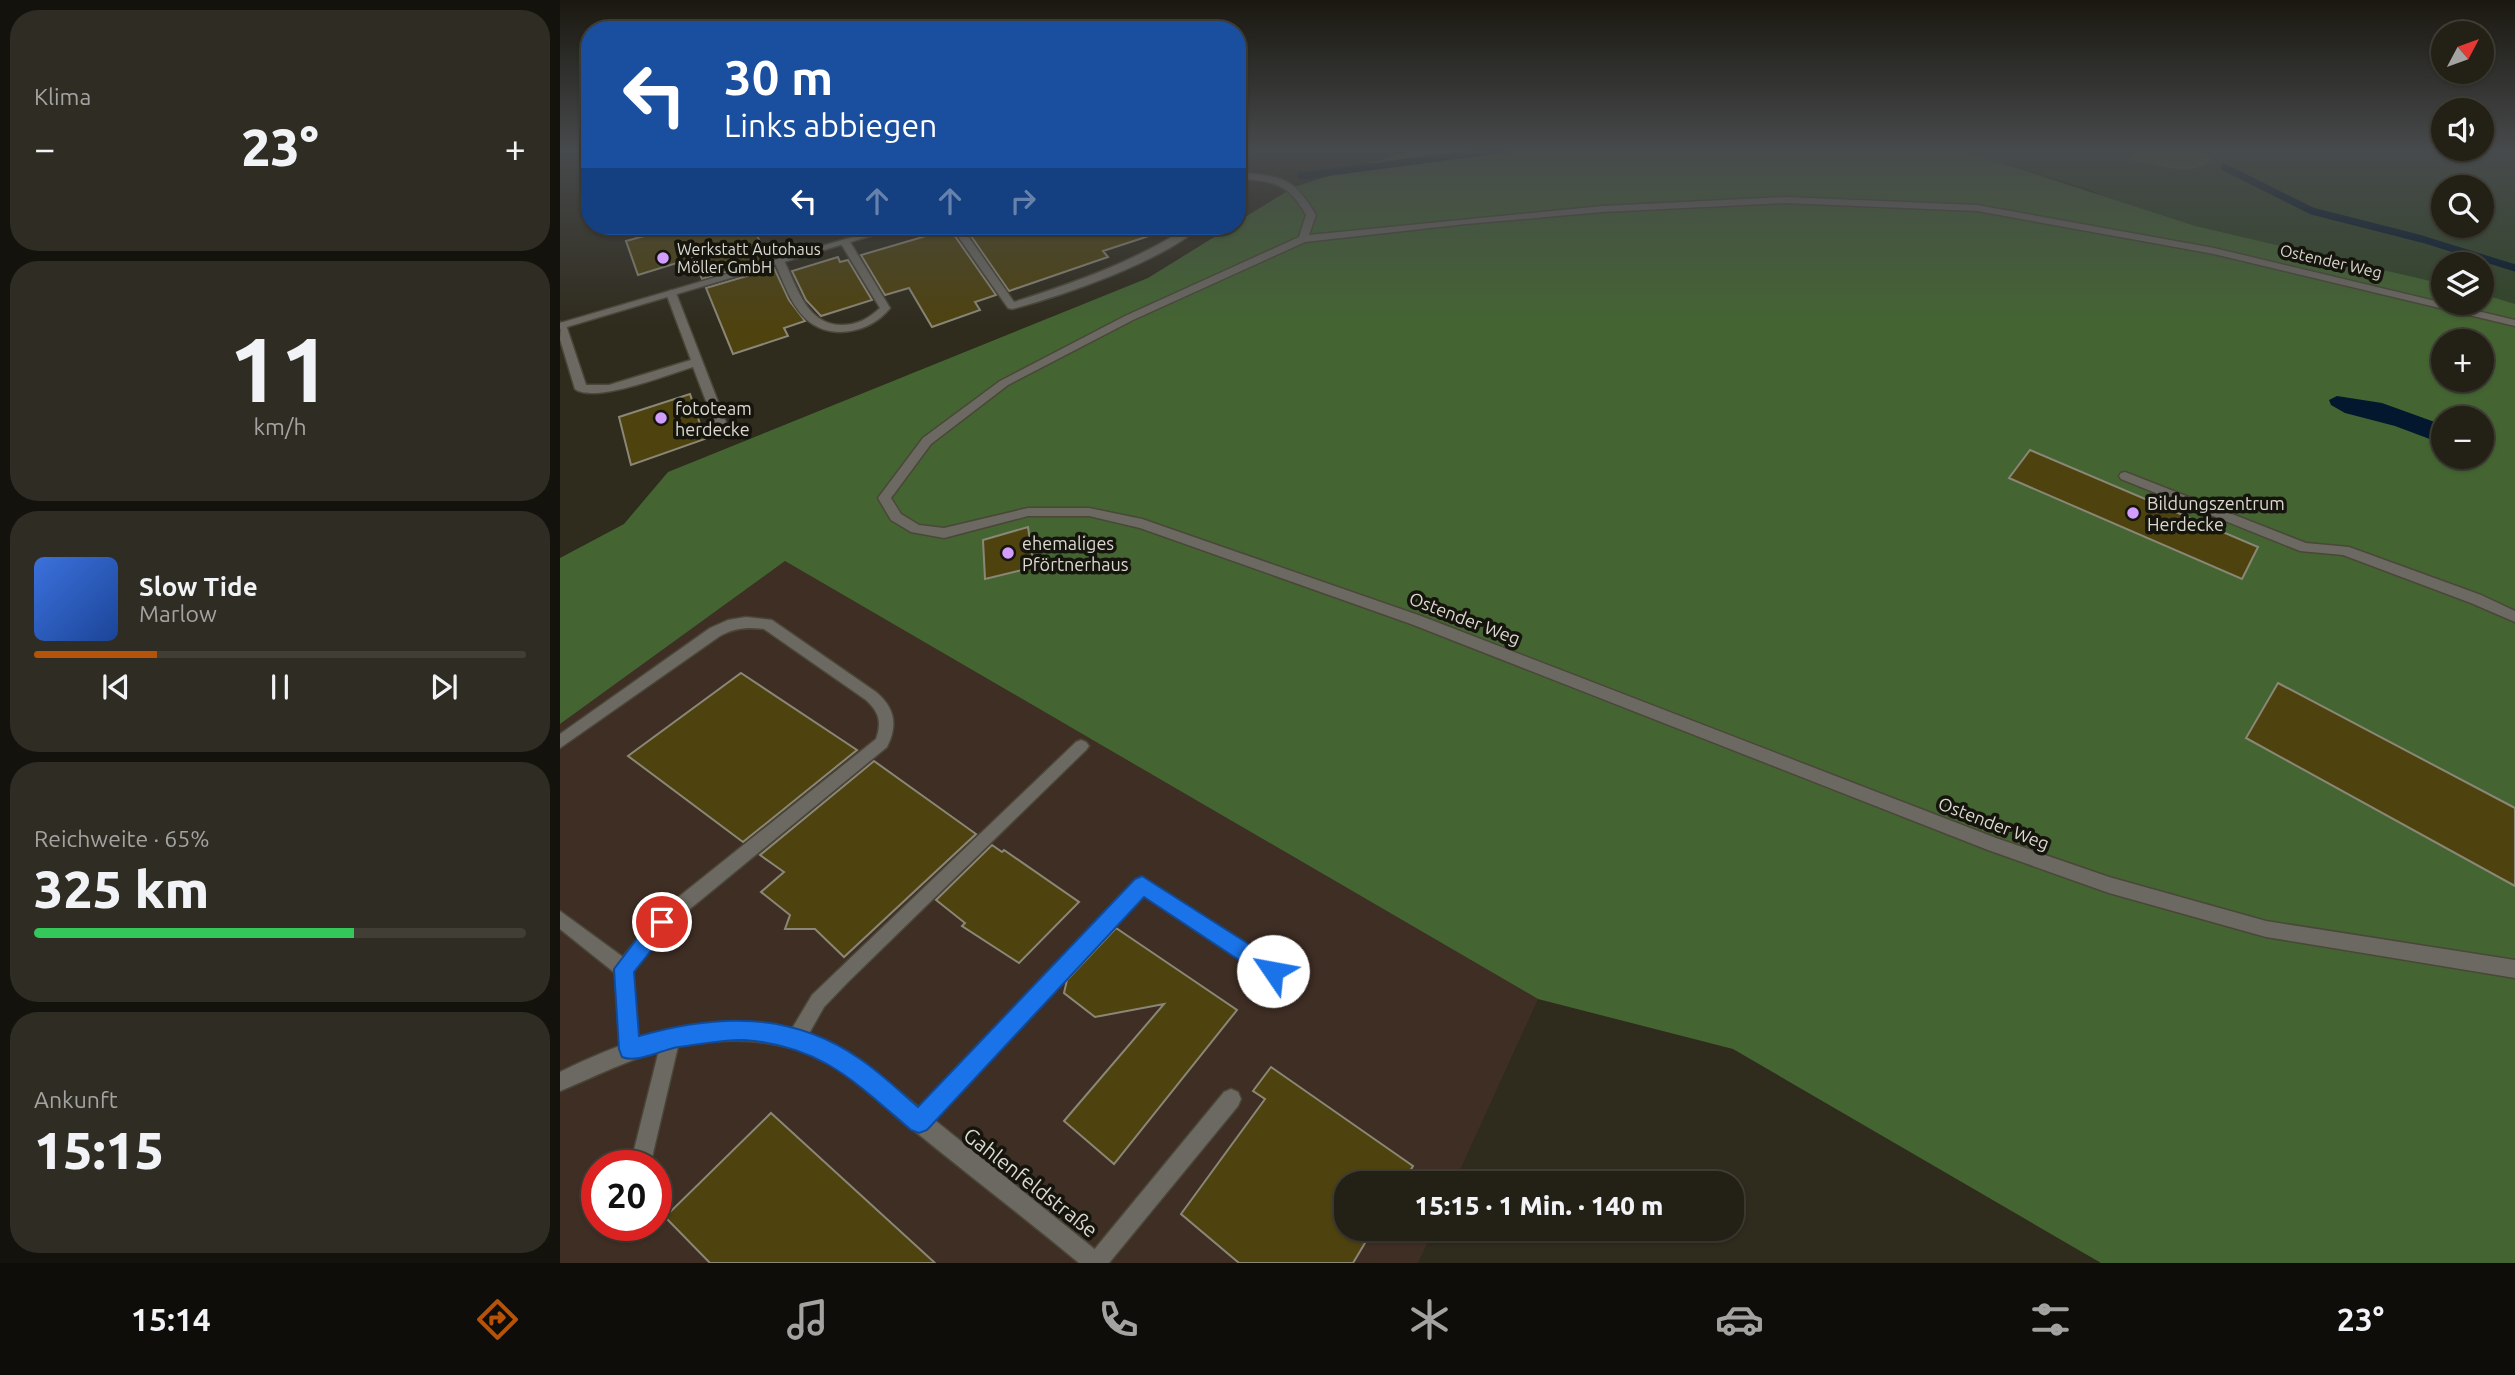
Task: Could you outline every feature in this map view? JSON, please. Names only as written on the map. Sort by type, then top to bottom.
[{"type":"street","points":[[1303,239],[1311,215],[1307,208]]},
{"type":"street","name":"Ostender Weg","points":[[1633,208],[1303,239],[1129,318],[1004,383],[927,441],[884,498],[896,517],[916,529],[944,533],[1028,512],[1089,512],[1142,524],[1416,620],[1994,845],[2109,885],[2266,929],[2515,969]]},
{"type":"street","name":"Ostender Weg","points":[[1975,208],[2214,251],[2515,323]]},
{"type":"street","points":[[697,362],[610,389],[581,389],[560,326],[869,235]]},
{"type":"street","points":[[962,235],[1012,306],[1103,274],[1182,235]]},
{"type":"street","points":[[779,261],[806,314],[819,326],[856,328],[873,320],[885,308],[845,242]]},
{"type":"street","points":[[671,293],[723,430]]},
{"type":"street","points":[[2125,476],[2305,548],[2344,550],[2476,598],[2515,617]]},
{"type":"street","points":[[560,742],[732,622],[767,624],[883,705],[888,718],[882,743],[662,922],[624,969],[629,1049]]},
{"type":"street","points":[[796,1037],[818,1001],[842,976],[1081,746]]},
{"type":"street","points":[[919,1122],[1142,885],[1273,971]]},
{"type":"street","points":[[560,919],[624,969]]},
{"type":"street","name":"Gahlenfeldstraße","points":[[560,1082],[629,1049],[671,1038],[741,1029],[796,1037],[852,1066],[1096,1263]]},
{"type":"street","points":[[644,1150],[671,1038]]},
{"type":"street","points":[[1096,1263],[1231,1099]]},
{"type":"shaded area","points":[[785,561],[1538,999],[1459,1171],[1334,1171],[1334,1241],[1428,1241],[1418,1263],[560,1263],[560,724]]},
{"type":"green space","points":[[1260,208],[2139,208],[2195,226],[2431,281],[2431,315],[2494,315],[2494,298],[2515,304],[2515,1263],[2101,1263],[1733,1049],[1538,999],[785,561],[560,724],[560,558],[624,524],[668,472],[1148,278],[1217,235],[1246,235],[1246,216]]},
{"type":"green space","points":[[2127,208],[2431,208],[2431,238],[2494,238],[2494,208],[2515,208],[2515,320],[2494,315],[2494,252],[2431,252],[2431,300],[2206,247]]},
{"type":"water","points":[[2337,396],[2382,403],[2431,421],[2431,440],[2395,426],[2345,413],[2331,405],[2329,400]]},
{"type":"building","name":"Werkstatt Autohaus Möller GmbH","points":[[648,235],[757,235],[769,259],[702,279],[693,258],[638,275],[626,241]]},
{"type":"building","points":[[929,235],[954,235],[996,295],[975,302],[980,310],[932,327],[909,288],[885,295],[861,255]]},
{"type":"building","points":[[970,235],[1152,235],[1103,251],[1108,257],[1009,291]]},
{"type":"building","points":[[838,257],[840,262],[848,260],[872,300],[821,316],[806,300],[792,271]]},
{"type":"building","points":[[774,268],[789,300],[805,321],[784,328],[788,336],[733,354],[706,288]]},
{"type":"building","points":[[690,394],[705,439],[631,465],[619,417]]},
{"type":"building","name":"Bildungszentrum Herdecke","points":[[2030,450],[2258,547],[2242,579],[2009,478]]},
{"type":"building","name":"ehemaliges Pförtnerhaus","points":[[1028,527],[1034,567],[985,579],[983,540]]},
{"type":"building","points":[[741,673],[857,750],[743,842],[628,756]]},
{"type":"building","points":[[2278,683],[2515,808],[2515,886],[2246,738]]},
{"type":"building","points":[[874,761],[976,834],[844,957],[815,929],[785,929],[790,915],[761,892],[784,872],[760,855]]},
{"type":"building","points":[[992,845],[1002,852],[1004,850],[1079,902],[1019,963],[962,926],[965,923],[936,900]]},
{"type":"building","points":[[1116,928],[1237,1010],[1114,1164],[1064,1121],[1164,1004],[1095,1017],[1064,993],[1067,980]]},
{"type":"building","points":[[1271,1067],[1413,1166],[1410,1171],[1334,1171],[1334,1241],[1366,1241],[1353,1263],[1239,1263],[1181,1214],[1265,1099],[1253,1091]]},
{"type":"building","points":[[771,1113],[935,1263],[710,1263],[672,1224],[672,1210]]},
{"type":"waterway","points":[[2306,208],[2422,239],[2515,268]]},
{"type":"place","name":"Werkstatt Autohaus Möller GmbH","points":[[663,258]]},
{"type":"place","name":"fototeam herdecke","points":[[661,418]]},
{"type":"place","name":"Bildungszentrum Herdecke","points":[[2133,513]]},
{"type":"place","name":"ehemaliges Pförtnerhaus","points":[[1008,553]]},
{"type":"route","points":[[662,922],[624,969],[629,1049],[671,1038],[741,1029],[796,1037],[852,1066],[919,1122],[1142,885],[1273,971]]}]
